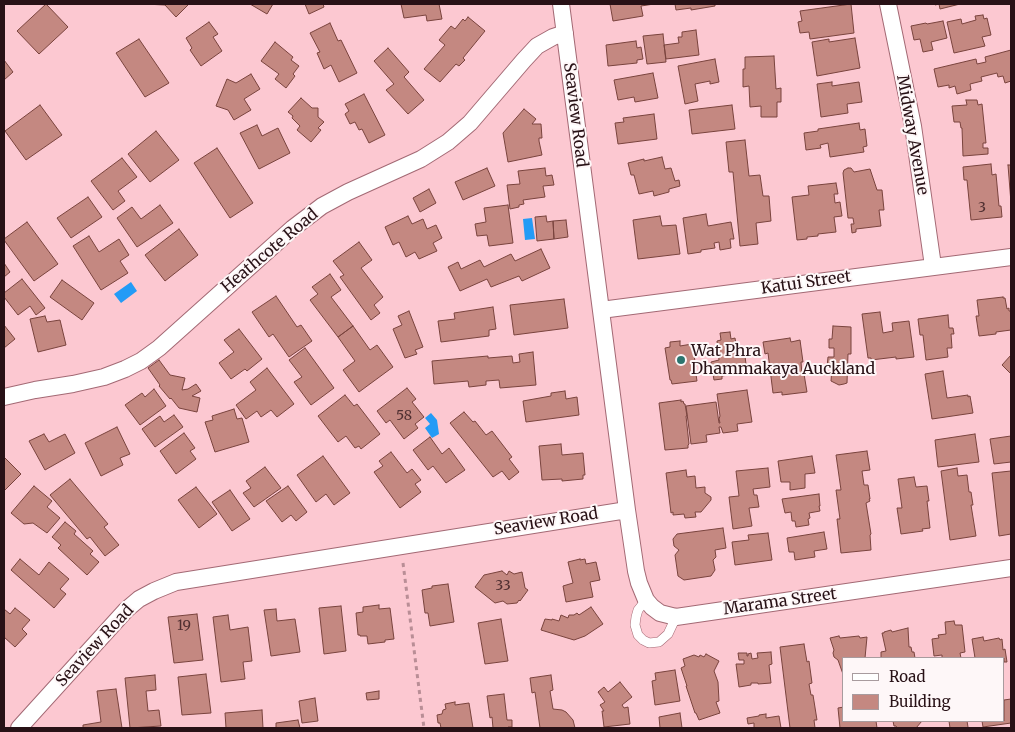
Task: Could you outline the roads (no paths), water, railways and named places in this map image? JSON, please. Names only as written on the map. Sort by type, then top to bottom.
[{"type":"street","name":"Seaview Road","points":[[19,728],[126,610],[139,599],[176,582],[626,510],[561,4]]},
{"type":"street","name":"Midway Avenue","points":[[888,4],[913,126],[933,266]]},
{"type":"street","name":"Heathcote Road","points":[[4,396],[104,377],[141,361],[159,348],[293,228],[322,206],[421,159],[448,142],[470,123],[537,46],[565,33]]},
{"type":"street","name":"Katui Street","points":[[601,310],[1011,257]]},
{"type":"street","points":[[626,510],[636,571],[646,600],[660,613],[676,617]]},
{"type":"street","name":"Marama Street","points":[[676,617],[1011,568]]},
{"type":"lane","points":[[646,600],[638,610],[635,625],[638,635],[643,640],[649,643],[659,642],[668,634],[676,617]]},
{"type":"water","points":[[532,218],[535,239],[525,240],[523,219]]},
{"type":"water","points":[[131,282],[137,291],[121,303],[114,294]]},
{"type":"water","points":[[431,413],[437,420],[439,434],[432,438],[425,428],[430,424],[425,418]]},
{"type":"place","name":"Wat Phra Dhammakaya Auckland","points":[[681,360]]}]
